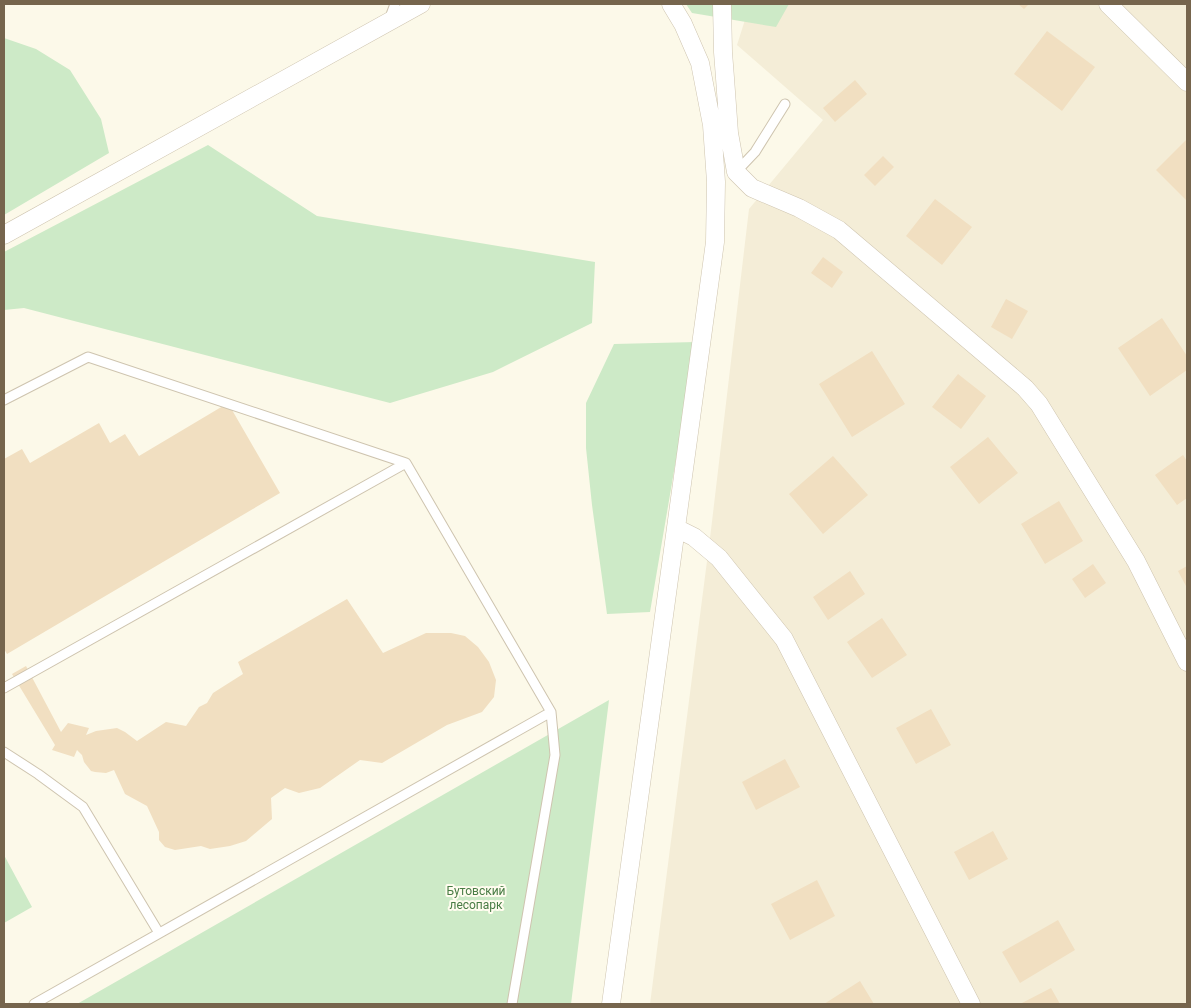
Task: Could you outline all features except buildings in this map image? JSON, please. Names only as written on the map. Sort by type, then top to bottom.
[{"type":"street","points":[[4,236],[421,4]]},
{"type":"street","points":[[611,1004],[715,242],[716,182],[712,125],[700,63],[683,24],[671,4]]},
{"type":"street","points":[[722,4],[724,78],[729,133],[736,172],[752,188],[799,208],[839,230],[1025,388],[1040,404],[1136,561],[1187,662]]},
{"type":"street","points":[[1108,4],[1187,82]]},
{"type":"street","points":[[676,528],[694,537],[719,558],[784,639],[971,1004]]},
{"type":"lane","points":[[389,21],[395,4]]},
{"type":"lane","points":[[736,172],[755,152],[785,104]]},
{"type":"lane","points":[[4,400],[88,358],[406,463],[551,712],[555,755],[512,1004]]},
{"type":"lane","points":[[4,688],[406,463]]},
{"type":"lane","points":[[34,1004],[551,712]]},
{"type":"lane","points":[[4,752],[83,807],[159,933]]},
{"type":"shaded area","points":[[750,4],[1187,4],[1187,1004],[650,1004],[711,530],[749,209],[823,120],[737,45]]},
{"type":"green space","points":[[686,4],[789,4],[776,27],[692,13]]},
{"type":"green space","points":[[4,38],[36,49],[70,70],[101,119],[109,153],[4,215]]},
{"type":"green space","points":[[208,145],[317,216],[595,262],[592,323],[493,372],[390,403],[24,308],[4,310],[4,252]]},
{"type":"green space","points":[[696,342],[650,612],[607,614],[586,448],[586,403],[614,344]]},
{"type":"green space","name":"Бутовский лесопарк","points":[[609,700],[571,1004],[77,1004]]},
{"type":"green space","points":[[4,855],[32,907],[4,923]]}]
